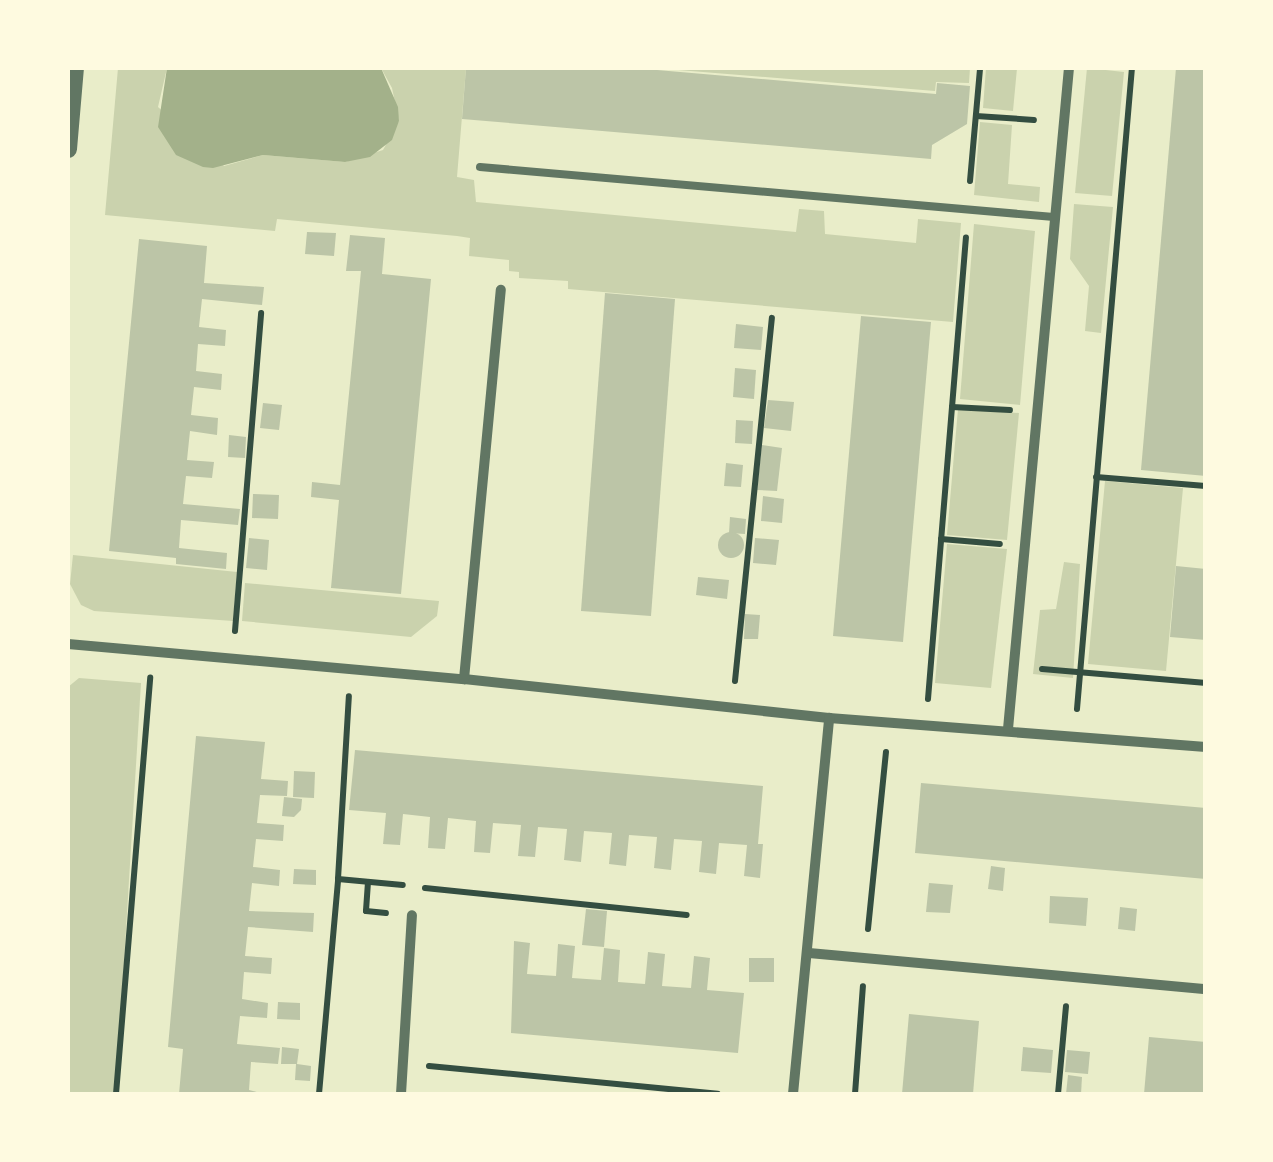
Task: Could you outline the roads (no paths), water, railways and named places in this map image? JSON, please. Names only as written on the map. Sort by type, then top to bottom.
[{"type":"street","points":[[68,147],[75,68]]},
{"type":"street","points":[[1008,729],[1068,68]]},
{"type":"street","points":[[464,679],[501,290]]},
{"type":"street","points":[[68,644],[351,668],[829,718],[1206,746]]},
{"type":"street","points":[[793,1094],[829,718]]},
{"type":"street","points":[[400,1094],[412,915]]},
{"type":"street","points":[[809,953],[1206,989]]},
{"type":"lane","points":[[480,167],[1054,217]]}]
